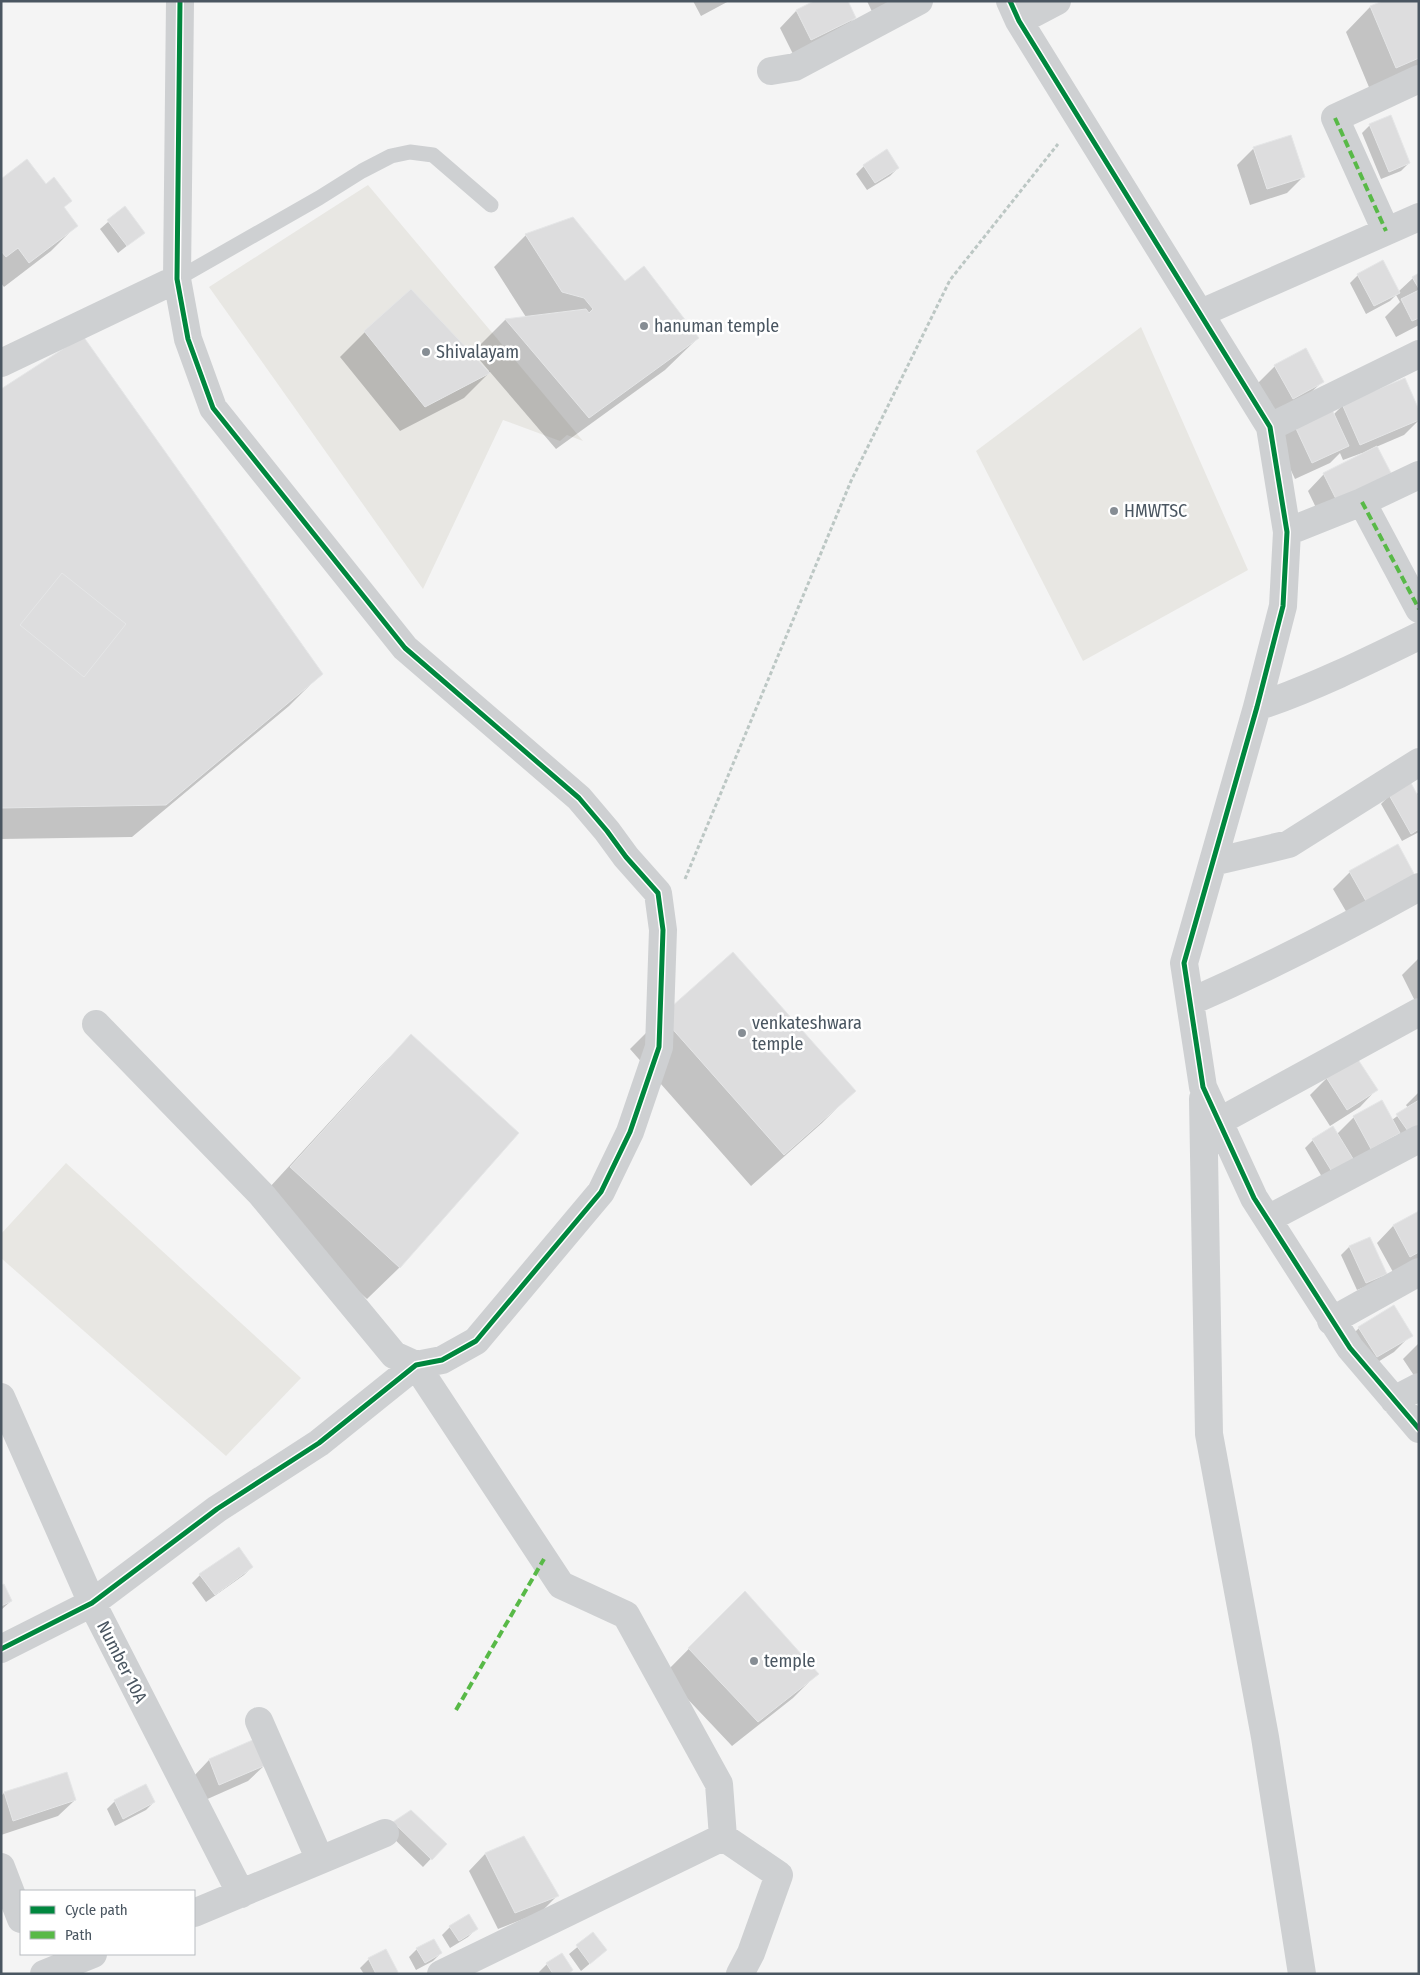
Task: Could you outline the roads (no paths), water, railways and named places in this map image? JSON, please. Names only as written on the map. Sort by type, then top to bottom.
[{"type":"street","points":[[1,1650],[92,1603],[217,1509],[319,1444],[416,1365],[442,1360],[476,1341],[601,1192],[630,1132],[659,1047],[663,930],[658,892],[626,857],[579,798],[405,648],[213,408],[188,339],[176,279],[180,1]]},
{"type":"street","points":[[771,71],[794,67],[878,11],[919,1]]},
{"type":"street","points":[[1057,1],[1015,11],[1270,427],[1287,532],[1283,606],[1257,707],[1184,963],[1203,1087],[1208,1434],[1265,1737],[1302,1974]]},
{"type":"street","points":[[1386,231],[1336,118],[1419,79]]},
{"type":"street","points":[[1201,313],[1419,217]]},
{"type":"street","points":[[1,363],[176,279]]},
{"type":"street","points":[[1270,427],[1419,354]]},
{"type":"street","points":[[1287,532],[1362,502],[1419,475]]},
{"type":"street","points":[[1362,502],[1419,609]]},
{"type":"street","points":[[1257,707],[1296,694],[1419,636]]},
{"type":"street","points":[[1213,862],[1289,844],[1419,762]]},
{"type":"street","points":[[1190,1002],[1266,969],[1359,921],[1419,887]]},
{"type":"street","points":[[1218,1122],[1419,1012]]},
{"type":"street","points":[[96,1024],[261,1194],[394,1355],[416,1365],[561,1586],[626,1615],[719,1784],[723,1837]]},
{"type":"street","points":[[1203,1087],[1254,1198],[1331,1321],[1350,1348],[1419,1428]]},
{"type":"street","points":[[1268,1219],[1419,1139]]},
{"type":"street","points":[[1331,1321],[1419,1272]]},
{"type":"street","points":[[1394,1400],[1419,1388]]},
{"type":"street","name":"Number 10A","points":[[1,1397],[92,1603],[241,1894]]},
{"type":"street","points":[[259,1721],[320,1860]]},
{"type":"street","points":[[195,1913],[385,1832]]},
{"type":"street","points":[[441,1974],[723,1837]]},
{"type":"street","points":[[723,1837],[779,1875],[751,1953],[740,1974]]},
{"type":"street","points":[[1,1867],[13,1915]]},
{"type":"street","points":[[35,1955],[43,1974],[90,1955]]},
{"type":"lane","points":[[176,279],[391,156],[410,152],[433,155],[491,205]]},
{"type":"place","name":"hanuman temple","points":[[644,326]]},
{"type":"place","name":"Shivalayam","points":[[426,352]]},
{"type":"place","name":"HMWTSC","points":[[1114,511]]},
{"type":"place","name":"venkateshwara temple","points":[[742,1033]]},
{"type":"place","name":"temple","points":[[754,1661]]}]
